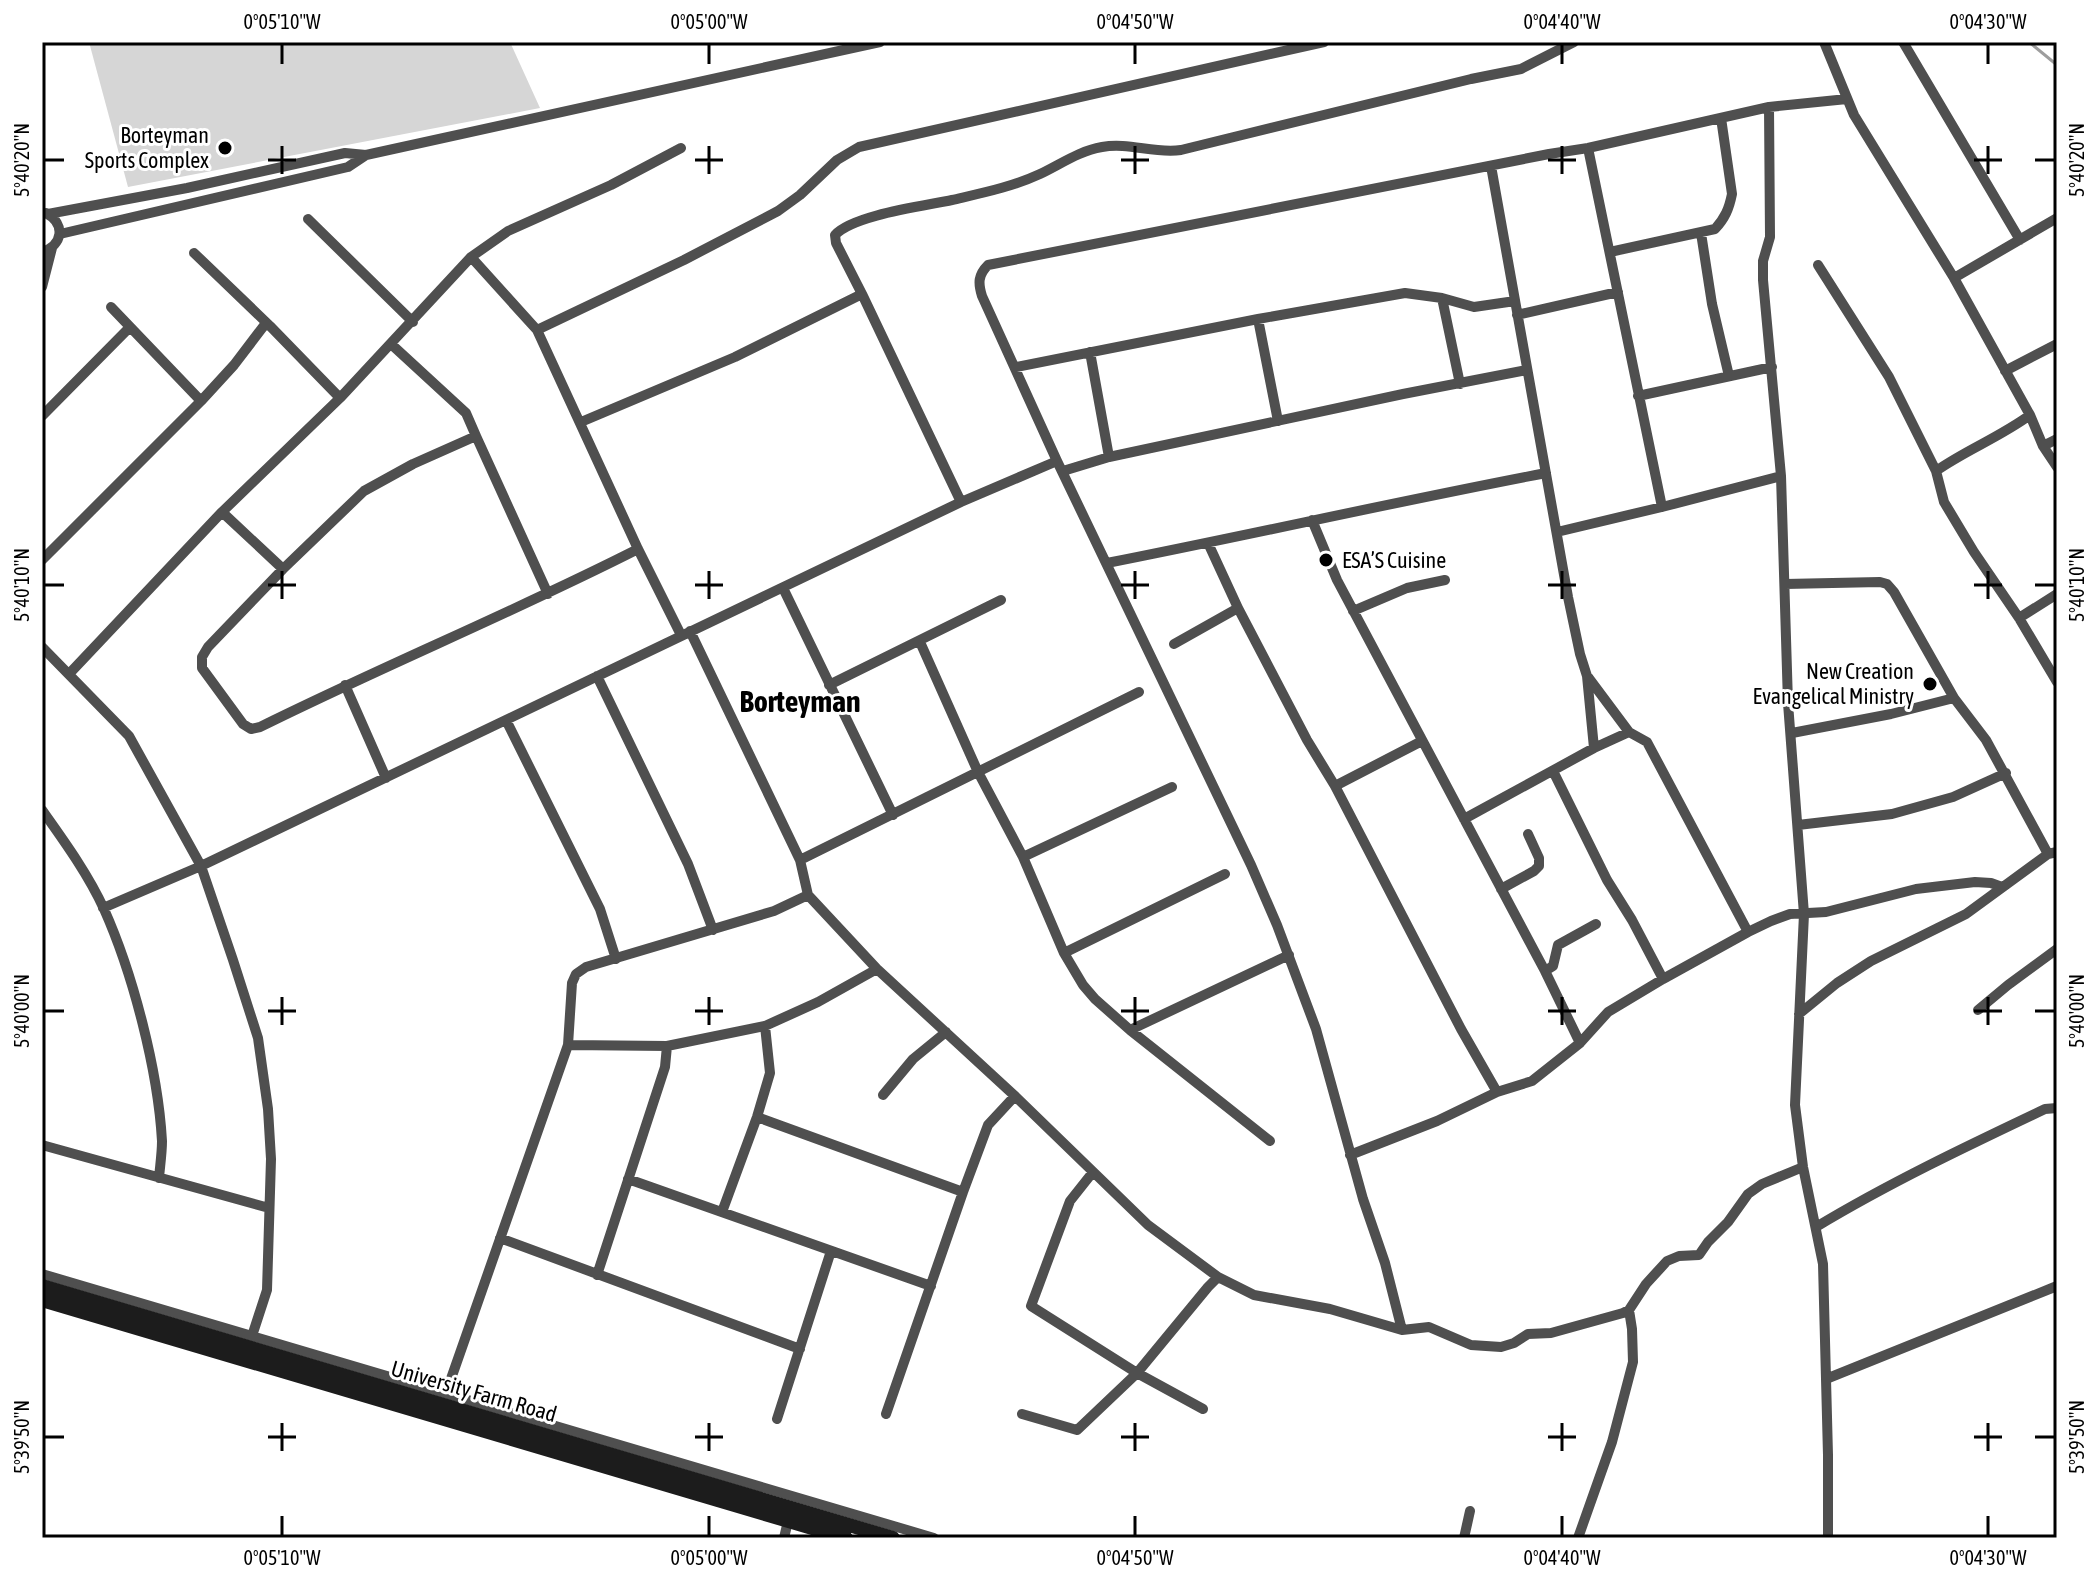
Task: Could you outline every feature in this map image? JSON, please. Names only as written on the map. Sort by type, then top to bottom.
[{"type":"street","points":[[45,213],[187,188],[345,153],[366,155],[880,42]]},
{"type":"street","points":[[537,330],[778,211],[837,160],[859,147],[1324,42]]},
{"type":"street","points":[[961,502],[835,239],[840,230],[873,217],[991,191],[1039,174],[1092,149],[1124,146],[1159,152],[1181,150],[1521,69],[1574,42]]},
{"type":"street","points":[[1824,42],[1859,123],[1954,278],[2057,467]]},
{"type":"street","points":[[1903,42],[2020,240]]},
{"type":"street","points":[[1402,1330],[1316,1029],[1289,955],[1251,865],[1060,466],[978,284],[980,273],[988,265],[1588,148],[1769,107],[1847,99]]},
{"type":"street","points":[[1769,107],[1770,237],[1763,267],[1781,476],[1788,703],[1804,914],[1795,1105],[1803,1167],[1823,1264],[1828,1538]]},
{"type":"street","points":[[1610,252],[1715,229],[1725,217],[1732,194],[1721,118]]},
{"type":"street","points":[[69,674],[222,512],[340,398],[471,257],[508,231],[611,185],[681,148]]},
{"type":"street","points":[[1588,148],[1662,507]]},
{"type":"street","points":[[60,234],[348,167],[366,155]]},
{"type":"street","points":[[1491,166],[1568,597],[1587,676],[1594,748]]},
{"type":"street","points":[[42,287],[47,250],[57,242],[60,234],[57,222],[45,213]]},
{"type":"street","points":[[1954,278],[2057,218]]},
{"type":"street","points":[[308,219],[413,322]]},
{"type":"street","points":[[1701,233],[1712,304],[1729,376]]},
{"type":"street","points":[[194,253],[340,398]]},
{"type":"street","points":[[471,257],[537,330],[638,549],[685,633],[800,860],[808,895],[877,969],[1015,1096],[1148,1225],[1218,1277],[1254,1295],[1330,1309],[1402,1330],[1429,1327],[1471,1345],[1501,1347],[1528,1334],[1551,1333],[1615,1317],[1629,1310],[1667,1261],[1679,1256],[1699,1255],[1748,1194],[1762,1184],[1803,1167]]},
{"type":"street","points":[[1818,265],[1880,362],[1936,471],[1944,502],[2057,682]]},
{"type":"street","points":[[1517,315],[1618,292]]},
{"type":"street","points":[[1016,367],[1405,293],[1442,298],[1474,307],[1515,301]]},
{"type":"street","points":[[581,422],[735,357],[862,294]]},
{"type":"street","points":[[1442,298],[1460,384]]},
{"type":"street","points":[[111,307],[201,401]]},
{"type":"street","points":[[1258,319],[1278,421]]},
{"type":"street","points":[[42,560],[201,401],[266,323]]},
{"type":"street","points":[[42,416],[130,327]]},
{"type":"street","points":[[391,344],[466,413],[548,594]]},
{"type":"street","points":[[2005,371],[2057,344]]},
{"type":"street","points":[[1090,352],[1109,457]]},
{"type":"street","points":[[1638,396],[1772,367]]},
{"type":"street","points":[[103,908],[201,866],[961,502],[1060,466],[1527,370]]},
{"type":"street","points":[[1936,471],[2030,415]]},
{"type":"street","points":[[476,436],[413,464],[364,491],[208,647],[202,657],[202,668],[243,724],[251,729],[260,727],[638,549]]},
{"type":"street","points":[[2043,446],[2057,439]]},
{"type":"street","points":[[1107,563],[1546,473]]},
{"type":"street","points":[[1557,532],[1781,476]]},
{"type":"street","points":[[222,512],[283,569]]},
{"type":"street","points":[[1312,520],[1337,580],[1545,971],[1580,1043]]},
{"type":"street","points":[[1208,543],[1307,740],[1335,786],[1454,1016],[1497,1092]]},
{"type":"street","points":[[1353,611],[1407,588],[1445,580]]},
{"type":"street","points":[[1785,584],[1887,584],[1954,698],[1986,740],[2053,853],[1966,914],[1871,961],[1837,983],[1799,1014]]},
{"type":"street","points":[[783,588],[893,815]]},
{"type":"street","points":[[2019,618],[2057,594]]},
{"type":"street","points":[[829,685],[1001,600]]},
{"type":"street","points":[[1174,644],[1238,608]]},
{"type":"street","points":[[920,642],[978,772],[1023,857],[1064,953],[1083,985],[1130,1030],[1270,1141]]},
{"type":"street","points":[[42,647],[129,736],[201,866],[258,1038],[271,1159],[267,1290],[252,1336]]},
{"type":"street","points":[[597,676],[688,864],[713,930]]},
{"type":"street","points":[[1587,676],[1629,732],[1647,742],[1748,932]]},
{"type":"street","points":[[345,685],[386,778]]},
{"type":"street","points":[[800,860],[1139,692]]},
{"type":"street","points":[[1792,733],[1954,698]]},
{"type":"street","points":[[506,720],[600,909],[616,959]]},
{"type":"street","points":[[1464,819],[1629,732]]},
{"type":"street","points":[[1335,786],[1422,741]]},
{"type":"street","points":[[1553,771],[1607,880],[1663,979]]},
{"type":"street","points":[[1798,825],[1892,814],[1953,797],[2006,773]]},
{"type":"street","points":[[1023,857],[1172,787]]},
{"type":"street","points":[[42,810],[103,908],[132,988],[159,1111],[162,1145],[159,1178]]},
{"type":"street","points":[[1501,889],[1539,866],[1539,858],[1528,834]]},
{"type":"street","points":[[1064,953],[1225,874]]},
{"type":"street","points":[[1350,1155],[1437,1121],[1497,1092],[1532,1081],[1580,1043],[1608,1012],[1748,932],[1790,914],[1826,912],[1933,887],[1975,882],[2002,887]]},
{"type":"street","points":[[446,1393],[568,1045],[572,983],[576,974],[586,967],[774,911],[808,895]]},
{"type":"street","points":[[1545,971],[1553,966],[1558,945],[1596,924]]},
{"type":"street","points":[[1978,1010],[2057,949]]},
{"type":"street","points":[[1130,1030],[1289,955]]},
{"type":"street","points":[[568,1045],[667,1046],[765,1026],[818,1002],[877,969]]},
{"type":"street","points":[[722,1212],[770,1073],[765,1026]]},
{"type":"street","points":[[883,1095],[913,1059],[946,1032]]},
{"type":"street","points":[[597,1275],[665,1067],[667,1046]]},
{"type":"street","points":[[886,1414],[988,1125],[1015,1096]]},
{"type":"street","points":[[1816,1227],[1964,1148],[2045,1109],[2057,1108]]},
{"type":"street","points":[[757,1117],[963,1192]]},
{"type":"street","points":[[42,1145],[269,1208]]},
{"type":"street","points":[[1093,1172],[1070,1201],[1031,1306],[1137,1373],[1203,1409]]},
{"type":"street","points":[[628,1179],[931,1286]]},
{"type":"street","points":[[500,1238],[800,1349]]},
{"type":"street","points":[[777,1419],[831,1251]]},
{"type":"street","points":[[42,1274],[934,1538]]},
{"type":"street","points":[[1022,1414],[1077,1430],[1137,1373],[1218,1277]]},
{"type":"street","name":"University Farm Road","points":[[42,1286],[893,1538]]},
{"type":"street","points":[[1826,1379],[2057,1286]]},
{"type":"street","name":"University Farm Road","points":[[42,1300],[846,1538]]},
{"type":"street","points":[[1578,1538],[1612,1442],[1633,1362],[1629,1310]]},
{"type":"street","points":[[1464,1538],[1470,1511]]},
{"type":"street","points":[[784,1538],[788,1521]]},
{"type":"shaded area","name":"Borteyman Sports Complex","points":[[89,42],[510,42],[540,108],[128,187]]},
{"type":"waterway","points":[[2029,42],[2057,65]]},
{"type":"place","name":"Borteyman Sports Complex","points":[[225,148]]},
{"type":"place","name":"ESA’S Cuisine","points":[[1326,560]]},
{"type":"place","name":"New Creation Evangelical Ministry","points":[[1930,684]]},
{"type":"district","name":"Borteyman","points":[[800,702]]}]
